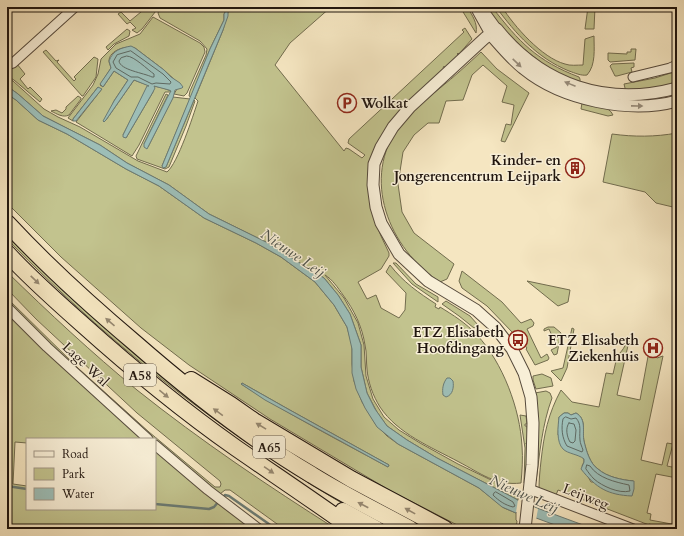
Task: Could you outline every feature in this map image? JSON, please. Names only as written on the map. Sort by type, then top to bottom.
[{"type":"highway","name":"A58","points":[[7,223],[83,299],[140,348],[254,421],[351,479],[445,529]]},
{"type":"highway","name":"A58","points":[[7,252],[62,306],[110,350],[165,395],[235,447],[353,529]]},
{"type":"highway","name":"A65","points":[[140,348],[197,396],[241,429],[311,475],[410,529]]},
{"type":"highway","points":[[286,482],[376,529]]},
{"type":"street","points":[[7,65],[12,63],[75,7]]},
{"type":"street","points":[[475,7],[491,34],[507,54],[524,70],[545,83],[566,92],[599,102],[648,106],[677,101]]},
{"type":"street","points":[[481,7],[491,34],[524,58],[566,83],[581,89],[621,95],[646,94],[677,88]]},
{"type":"street","points":[[491,34],[410,107],[393,127],[381,147],[374,164],[373,185],[376,207],[381,223],[399,254],[428,281],[476,310],[495,327],[512,349],[524,373],[531,397],[534,423],[526,526]]},
{"type":"street","points":[[633,77],[677,65]]},
{"type":"street","name":"Lage Wal","points":[[7,307],[53,352],[147,438]]},
{"type":"street","points":[[156,446],[217,497],[259,529]]},
{"type":"street","name":"Leijweg","points":[[529,493],[633,529]]},
{"type":"green space","points":[[147,7],[159,7],[142,29],[137,33],[132,30],[136,28],[130,22],[127,24],[118,14],[121,12],[130,21]]},
{"type":"green space","points":[[160,7],[228,7],[224,14],[224,20],[210,49],[191,97],[189,96],[190,91],[206,55],[207,49],[200,41],[160,18],[158,13]]},
{"type":"green space","points":[[233,7],[331,7],[290,43],[275,65],[344,151],[346,148],[349,149],[362,158],[365,155],[348,143],[349,139],[464,32],[462,30],[465,28],[472,39],[445,68],[444,66],[444,69],[376,154],[376,223],[389,256],[381,269],[358,282],[367,299],[376,295],[381,308],[399,318],[405,310],[406,293],[386,272],[390,265],[406,282],[436,304],[435,307],[439,309],[440,307],[455,316],[477,335],[486,346],[502,373],[514,402],[518,417],[521,432],[522,451],[521,483],[504,483],[488,478],[416,439],[396,425],[387,416],[377,403],[373,394],[368,374],[366,348],[357,318],[351,306],[339,289],[325,275],[344,298],[358,323],[364,345],[366,376],[373,399],[384,417],[399,430],[420,443],[458,464],[518,493],[518,500],[437,458],[387,426],[377,412],[367,393],[361,367],[361,345],[350,314],[338,295],[324,278],[268,243],[209,214],[169,185],[127,163],[100,145],[43,116],[7,86],[7,78],[13,81],[44,109],[80,127],[138,161],[167,172],[176,159],[185,139],[198,101],[195,98],[223,30],[228,12]]},
{"type":"green space","points":[[460,7],[467,7],[471,13],[475,22],[476,33]]},
{"type":"green space","points":[[485,7],[492,7],[520,40],[540,57],[564,71],[579,77],[580,84],[553,72],[510,38]]},
{"type":"green space","points":[[496,7],[502,7],[521,32],[538,48],[556,61],[567,65],[583,65],[585,39],[594,36],[594,57],[590,71],[587,75],[582,75],[557,66],[537,52],[519,36]]},
{"type":"green space","points":[[588,7],[595,7],[594,29],[585,29]]},
{"type":"green space","points":[[153,17],[200,43],[204,47],[205,52],[187,93],[184,96],[174,94],[177,89],[175,80],[135,48],[128,47],[119,49],[112,54],[109,61],[111,68],[100,85],[103,87],[114,71],[128,80],[114,101],[106,120],[134,80],[150,86],[148,86],[123,135],[126,138],[153,92],[154,86],[171,91],[165,92],[132,156],[76,122],[101,90],[98,87],[73,121],[68,118],[93,85],[98,74],[101,59],[116,44],[140,34]]},
{"type":"green space","points":[[127,29],[130,31],[129,36],[114,44],[108,50],[106,47]]},
{"type":"green space","points":[[631,49],[636,49],[635,60],[610,62],[608,60],[608,53],[627,54],[627,52],[631,52]]},
{"type":"green space","points":[[46,50],[56,61],[59,60],[57,62],[74,81],[76,79],[74,77],[94,57],[98,59],[96,77],[83,96],[43,52]]},
{"type":"green space","points":[[481,52],[497,69],[529,93],[505,142],[501,141],[506,124],[511,125],[514,105],[502,102],[507,86],[483,65],[472,75],[463,100],[446,101],[439,123],[428,123],[414,135],[403,152],[398,184],[402,212],[414,233],[454,264],[447,279],[440,282],[422,268],[407,251],[394,232],[386,211],[382,189],[382,167],[388,146],[404,120],[419,105]]},
{"type":"green space","points":[[634,63],[634,67],[631,68],[632,72],[617,76],[615,76],[610,66],[612,64]]},
{"type":"green space","points":[[17,64],[25,74],[20,79],[28,89],[30,87],[42,99],[40,102],[7,76],[7,67]]},
{"type":"green space","points":[[677,71],[677,87],[626,92],[624,84],[655,78]]},
{"type":"green space","points":[[7,94],[38,120],[67,134],[126,169],[159,186],[204,218],[281,257],[315,282],[334,305],[347,327],[352,345],[354,381],[362,402],[376,425],[398,444],[479,488],[504,508],[516,513],[516,529],[465,529],[389,490],[270,419],[189,365],[141,328],[61,257],[7,203]],"holes":[[[242,383],[389,465],[388,467],[295,416],[241,384]]]},
{"type":"green space","points":[[166,94],[168,95],[144,144],[148,147],[173,97],[190,99],[162,166],[166,167],[194,100],[195,101],[169,167],[165,169],[137,159],[136,156]]},
{"type":"green space","points":[[78,96],[81,99],[69,115],[62,116],[51,111],[56,110],[62,113]]},
{"type":"green space","points":[[582,103],[604,107],[613,115],[608,116],[581,109]]},
{"type":"green space","points":[[677,133],[677,208],[656,203],[645,192],[603,182],[612,134],[644,136]]},
{"type":"green space","points":[[7,233],[60,286],[397,529],[387,529],[334,499],[283,467],[186,398],[94,323],[7,239]]},
{"type":"green space","points":[[393,263],[396,263],[416,284],[438,297],[438,302],[412,284]]},
{"type":"green space","points":[[462,271],[502,302],[521,323],[531,319],[534,323],[533,326],[527,329],[541,358],[547,354],[549,358],[548,360],[535,365],[526,349],[527,348],[524,344],[523,345],[515,332],[513,333],[487,306],[462,288],[459,281]]},
{"type":"green space","points":[[7,272],[104,362],[137,390],[235,462],[336,529],[284,529],[230,490],[225,490],[220,494],[156,443],[156,438],[151,438],[7,304],[7,298],[79,369],[149,432],[215,487],[220,487],[220,481],[137,413],[36,319],[7,289]]},
{"type":"green space","points":[[527,281],[570,290],[568,302],[558,306]]},
{"type":"green space","points":[[446,301],[470,316],[478,325],[474,328],[442,304]]},
{"type":"green space","points":[[7,312],[142,438],[26,438],[26,443],[15,442],[13,484],[26,486],[26,510],[156,510],[156,450],[253,529],[7,529]]},
{"type":"green space","points":[[554,327],[561,333],[557,354],[554,355],[551,350],[557,347],[549,329],[544,331],[544,329]]},
{"type":"green space","points":[[572,328],[574,329],[567,368],[561,381],[551,371],[563,368]]},
{"type":"green space","points":[[627,340],[629,341],[617,395],[640,400],[649,351],[657,358],[663,356],[641,460],[662,465],[667,443],[673,444],[667,466],[677,468],[677,478],[656,474],[647,513],[651,514],[650,520],[677,525],[677,529],[668,529],[649,525],[558,490],[556,495],[539,489],[545,433],[553,407],[561,390],[572,402],[599,407],[606,373],[613,374],[616,361],[613,360],[622,351]],"holes":[[[564,413],[571,415],[576,413],[582,419],[584,441],[589,456],[595,467],[610,476],[633,481],[591,482],[582,466],[584,459],[558,435],[559,417]]]},
{"type":"green space","points":[[542,374],[551,378],[553,386],[536,389],[533,376]]},
{"type":"green space","points":[[546,391],[550,393],[552,398],[544,428],[536,481],[534,481],[538,448],[538,415],[535,393]]},
{"type":"green space","points":[[520,415],[526,416],[527,424],[525,424],[525,426],[527,426],[528,442],[526,443],[528,444],[528,460],[526,460],[528,461],[526,483],[524,483],[525,448]]},
{"type":"water","points":[[228,7],[233,7],[228,12],[223,30],[166,167],[163,168],[162,166],[210,49],[224,20],[224,14]]},
{"type":"water","points":[[131,46],[164,70],[183,87],[175,90],[173,98],[147,149],[144,147],[144,144],[171,91],[154,86],[155,88],[153,92],[126,138],[123,137],[123,135],[147,86],[149,86],[134,80],[106,120],[104,122],[103,121],[128,80],[114,71],[103,87],[100,84],[111,68],[109,61],[113,54],[121,49]]},
{"type":"water","points":[[7,86],[43,116],[100,145],[127,163],[169,185],[209,214],[268,243],[324,278],[338,295],[350,314],[361,345],[361,367],[367,393],[375,409],[387,426],[437,458],[518,501],[594,529],[566,529],[502,507],[479,488],[398,444],[377,427],[365,408],[356,389],[352,373],[352,349],[347,327],[334,305],[315,282],[281,257],[204,218],[159,186],[126,169],[67,134],[38,120],[7,94]]},
{"type":"water","points":[[98,87],[102,89],[76,121],[73,121],[73,119]]},
{"type":"water","points":[[447,378],[450,378],[453,381],[453,386],[452,393],[446,397],[443,395],[443,391]]},
{"type":"water","points":[[242,383],[389,465],[388,467],[265,400],[241,384]]},
{"type":"water","points":[[564,413],[571,415],[576,413],[582,419],[584,441],[589,456],[595,467],[610,476],[634,481],[632,496],[609,492],[597,486],[581,469],[584,459],[563,449],[558,438],[558,429],[559,417]]},
{"type":"pier","points":[[518,500],[538,509],[536,520],[516,512]]},
{"type":"waterway","points":[[7,486],[26,489]]},
{"type":"waterway","points":[[223,498],[225,495],[229,496],[276,529]]},
{"type":"waterway","points":[[156,504],[209,509],[214,507],[219,501]]},
{"type":"place","name":"Wolkat","points":[[347,103]]},
{"type":"place","name":"Kinder- en Jongerencentrum Leijpark","points":[[575,168]]},
{"type":"place","name":"ETZ Elisabeth Hoofdingang","points":[[518,340]]},
{"type":"place","name":"ETZ Elisabeth Ziekenhuis","points":[[653,348]]},
{"type":"water label","name":"Nieuwe Leij","points":[[293,253]]},
{"type":"water label","name":"Nieuwe Leij","points":[[524,494]]}]
